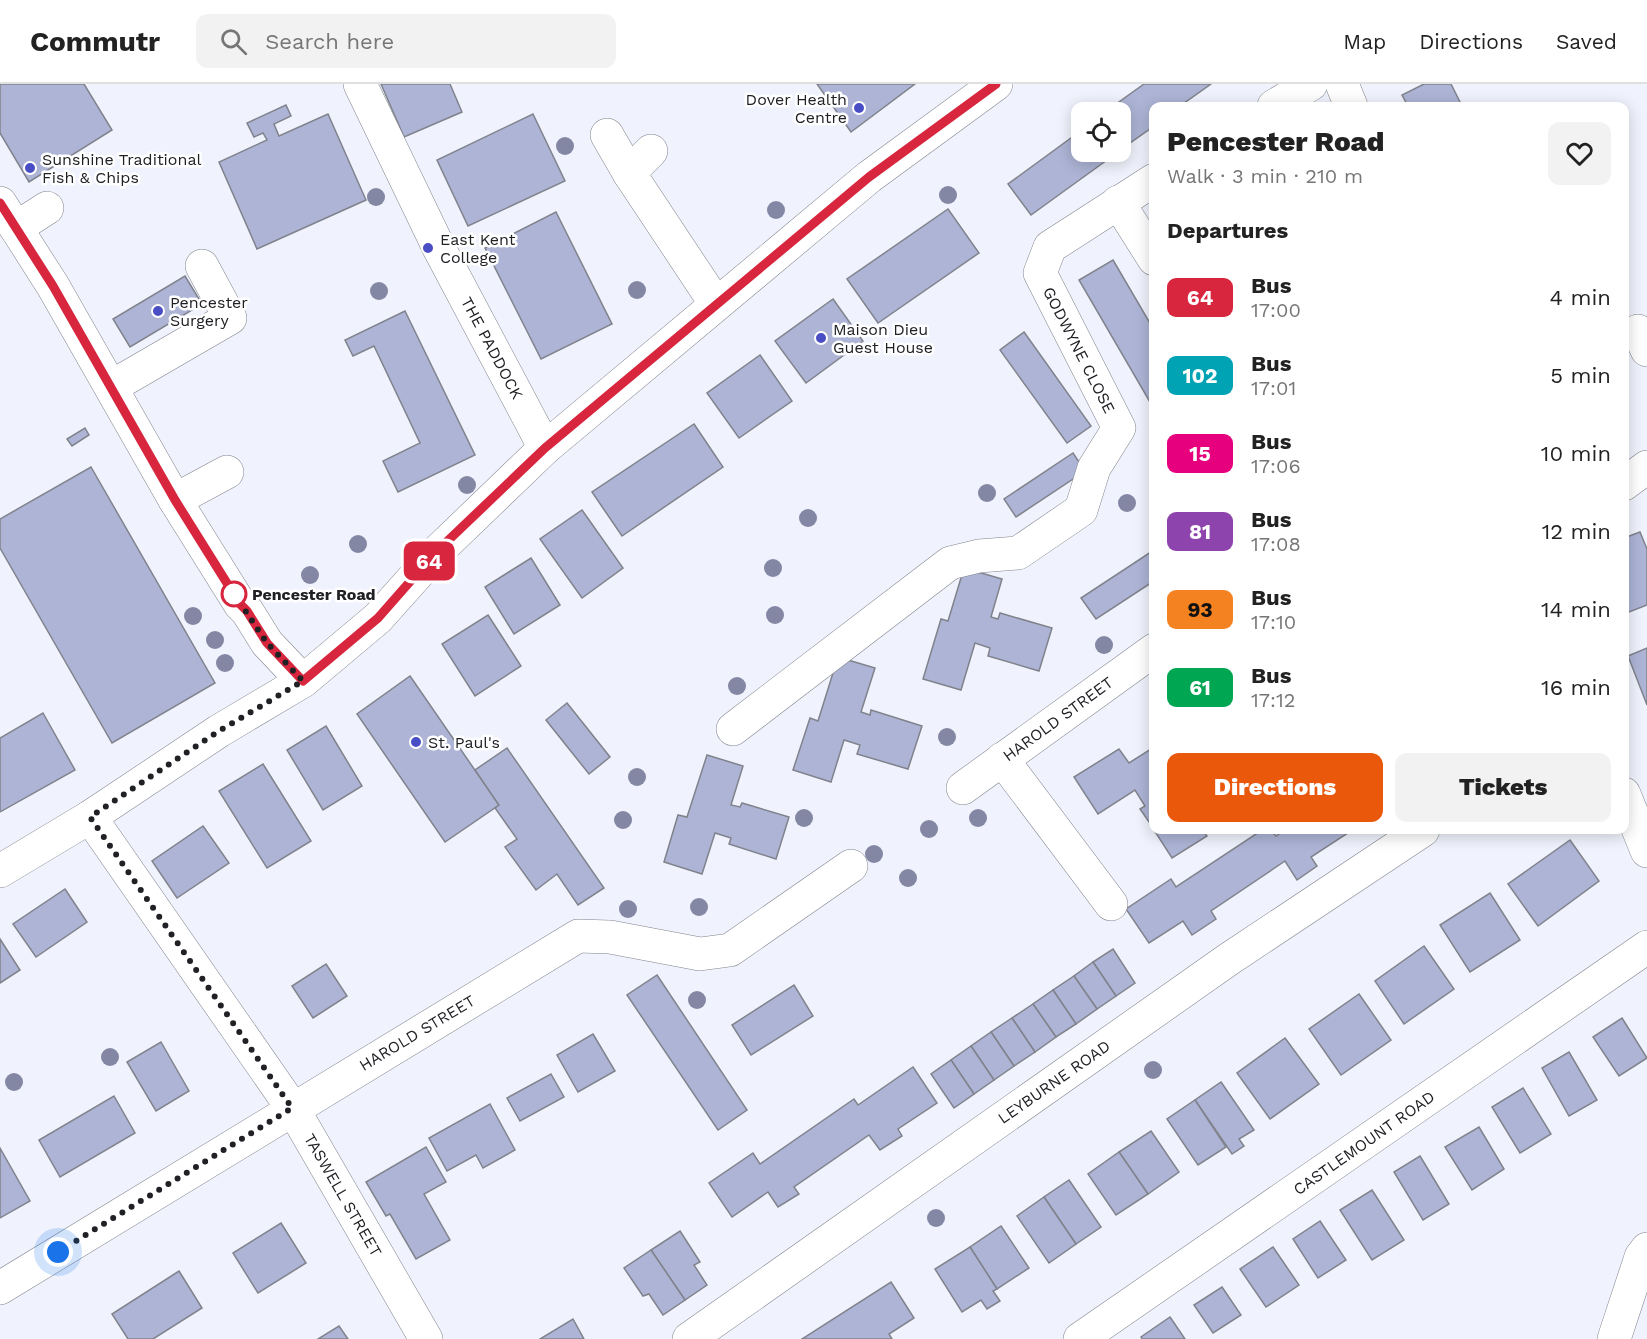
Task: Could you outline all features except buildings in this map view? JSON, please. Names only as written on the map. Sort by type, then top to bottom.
[{"type":"street","name":"THE PADDOCK","points":[[360,84],[439,248],[545,448]]},
{"type":"street","points":[[0,872],[90,817],[219,731],[303,681],[378,618],[436,552],[545,448],[869,177],[996,84]]},
{"type":"street","points":[[1281,102],[1311,84]]},
{"type":"street","points":[[1342,84],[1349,102]]},
{"type":"street","points":[[607,135],[640,162],[716,304]]},
{"type":"street","name":"GODWYNE CLOSE","points":[[732,729],[950,563],[979,556],[1018,553],[1081,510],[1094,468],[1119,428],[1040,273],[1050,247],[1149,183]]},
{"type":"street","points":[[1118,202],[1149,251]]},
{"type":"street","points":[[47,208],[9,217],[50,280],[175,500],[240,604],[267,643],[303,681]]},
{"type":"street","points":[[111,387],[230,318],[202,266]]},
{"type":"street","points":[[1629,480],[1647,467]]},
{"type":"street","points":[[175,500],[227,472]]},
{"type":"street","name":"HAROLD STREET","points":[[963,788],[1149,654]]},
{"type":"street","points":[[1002,759],[1111,904]]},
{"type":"street","points":[[1629,806],[1647,851]]},
{"type":"street","name":"TASWELL STREET","points":[[90,817],[292,1108],[426,1339]]},
{"type":"street","name":"LEYBURNE ROAD","points":[[688,1339],[1229,959],[1417,834]]},
{"type":"street","name":"HAROLD STREET","points":[[0,1288],[292,1108],[578,936],[610,937],[700,954],[730,950],[851,866]]},
{"type":"street","name":"CASTLEMOUNT ROAD","points":[[1080,1339],[1647,947]]},
{"type":"street","points":[[1614,1339],[1641,1257],[1647,1249]]},
{"type":"bus line","name":"64","points":[[0,203],[46,273],[175,500],[240,604],[267,643],[303,681],[378,618],[436,552],[545,448],[869,177],[996,84]]},
{"type":"place","name":"Dover Health Centre","points":[[859,108]]},
{"type":"place","name":"Sunshine Traditional Fish & Chips","points":[[30,168]]},
{"type":"place","name":"East Kent College","points":[[428,248]]},
{"type":"place","name":"Pencester Surgery","points":[[158,311]]},
{"type":"place","name":"Maison Dieu Guest House","points":[[821,338]]},
{"type":"place","name":"Pencester Road","points":[[234,594]]},
{"type":"place","name":"St. Paul's","points":[[416,742]]},
{"type":"route","points":[[58,1252],[292,1108],[90,817],[219,731],[303,681],[267,643],[232,591],[234,594]]}]
